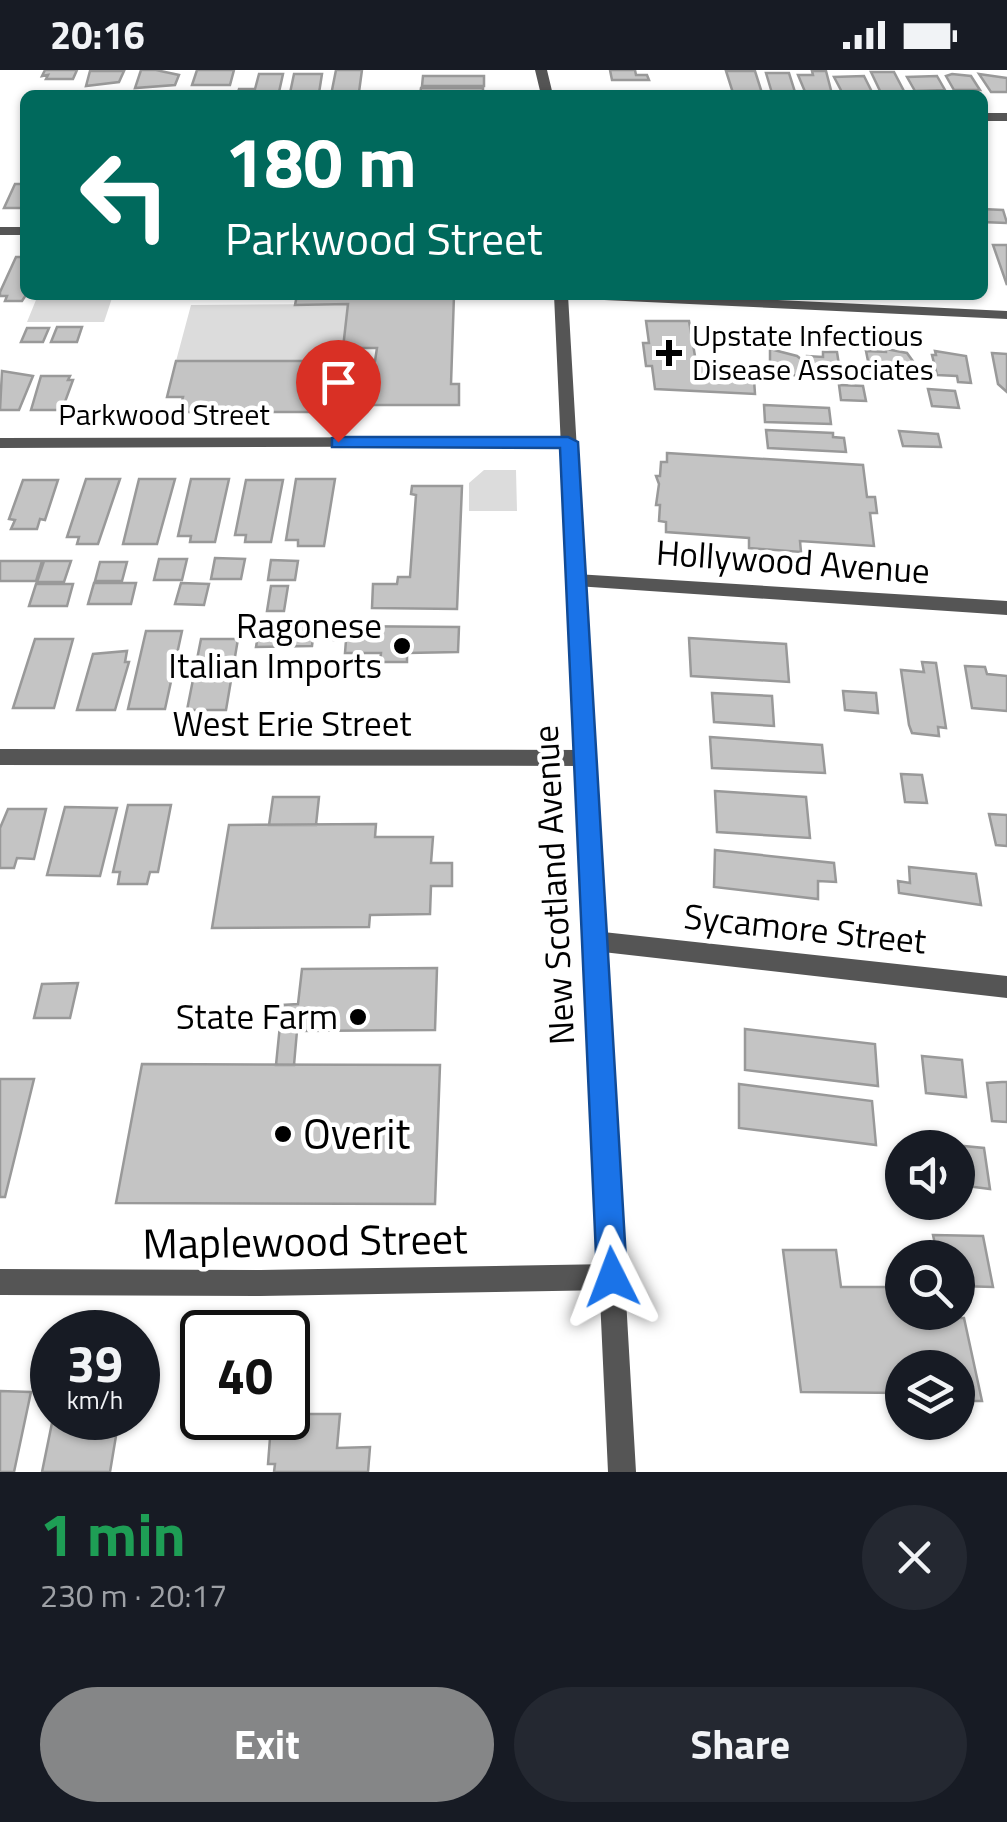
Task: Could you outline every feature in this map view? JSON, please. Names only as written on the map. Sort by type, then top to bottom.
[{"type":"street","name":"New Scotland Avenue","points":[[561,300],[622,1472]]},
{"type":"street","points":[[689,300],[1007,315]]},
{"type":"street","name":"Parkwood Street","points":[[0,443],[568,442]]},
{"type":"street","name":"Hollywood Avenue","points":[[576,580],[1007,608]]},
{"type":"street","name":"West Erie Street","points":[[0,757],[585,758]]},
{"type":"street","name":"Sycamore Street","points":[[594,941],[1007,987]]},
{"type":"street","name":"Maplewood Street","points":[[0,1282],[260,1283],[612,1277]]},
{"type":"shaded area","points":[[36,300],[111,300],[104,322],[27,322]]},
{"type":"shaded area","points":[[348,304],[341,361],[176,361],[191,305]]},
{"type":"shaded area","points":[[484,470],[516,470],[517,511],[469,511],[469,483]]},
{"type":"building","points":[[45,70],[77,70],[73,79],[46,79],[48,75],[42,76]]},
{"type":"building","points":[[141,70],[179,75],[175,85],[135,88]]},
{"type":"building","points":[[197,70],[234,70],[230,85],[192,85]]},
{"type":"building","points":[[336,70],[362,70],[359,90],[332,90]]},
{"type":"building","points":[[610,70],[635,70],[636,75],[647,75],[649,80],[612,80]]},
{"type":"building","points":[[90,71],[124,71],[119,82],[86,86]]},
{"type":"building","points":[[726,71],[755,71],[761,90],[732,90]]},
{"type":"building","points":[[812,71],[826,71],[831,90],[804,90],[798,75],[813,75]]},
{"type":"building","points":[[871,72],[894,72],[903,90],[880,90]]},
{"type":"building","points":[[766,73],[789,73],[794,90],[771,90]]},
{"type":"building","points":[[259,74],[283,74],[279,90],[239,90],[255,89]]},
{"type":"building","points":[[294,74],[322,74],[319,90],[291,90]]},
{"type":"building","points":[[979,74],[1007,78],[1007,92],[991,92]]},
{"type":"building","points":[[423,76],[484,76],[484,86],[422,86]]},
{"type":"building","points":[[864,76],[871,90],[841,90],[834,77]]},
{"type":"building","points":[[937,76],[945,90],[914,90],[907,77]]},
{"type":"building","points":[[946,76],[971,76],[980,90],[954,90]]},
{"type":"building","points":[[421,88],[483,88],[483,90]]},
{"type":"building","points":[[15,184],[20,184],[20,208],[4,208]]},
{"type":"building","points":[[988,209],[1003,210],[1007,223],[988,222]]},
{"type":"building","points":[[993,245],[1007,245],[1007,285]]},
{"type":"building","points":[[16,257],[20,257],[23,300],[5,301],[7,296],[0,296]]},
{"type":"building","points":[[296,300],[454,300],[451,384],[459,384],[459,405],[336,405],[335,412],[179,412],[183,397],[167,397],[176,361],[341,361],[339,376],[363,376],[365,361],[375,361],[377,348],[343,348],[348,304],[295,305]]},
{"type":"building","name":"Upstate Infectious Disease Associates","points":[[646,321],[689,321],[696,362],[753,365],[755,394],[655,389],[652,366],[646,366]]},
{"type":"building","points":[[57,327],[82,327],[77,342],[51,342]]},
{"type":"building","points":[[27,328],[49,328],[43,342],[21,342]]},
{"type":"building","points":[[770,349],[797,356],[802,360],[805,376],[770,374]]},
{"type":"building","points":[[866,351],[907,353],[915,364],[900,363],[903,375],[875,377]]},
{"type":"building","points":[[935,351],[966,356],[971,383],[958,382],[957,376],[937,375],[932,355],[936,355]]},
{"type":"building","points":[[823,352],[837,352],[841,378],[805,376],[802,360],[807,360],[807,356],[823,357]]},
{"type":"building","points":[[992,353],[1007,354],[1007,392],[998,384]]},
{"type":"building","points":[[2,371],[33,376],[19,410],[0,410]]},
{"type":"building","points":[[41,376],[70,376],[68,380],[73,380],[62,410],[31,410]]},
{"type":"building","points":[[839,385],[863,386],[866,401],[841,400]]},
{"type":"building","points":[[928,389],[955,391],[959,408],[932,406]]},
{"type":"building","points":[[764,405],[829,408],[831,424],[765,422]]},
{"type":"building","points":[[766,430],[833,433],[833,437],[844,438],[846,452],[768,448]]},
{"type":"building","points":[[899,431],[938,434],[941,447],[903,446]]},
{"type":"building","points":[[667,453],[863,465],[867,497],[875,497],[877,513],[870,513],[874,546],[800,541],[801,552],[749,548],[749,538],[666,532],[666,522],[659,521],[660,505],[656,505],[656,476],[660,476],[661,462],[667,462]]},
{"type":"building","points":[[86,479],[120,479],[98,544],[77,544],[79,537],[67,537]]},
{"type":"building","points":[[139,479],[175,479],[157,544],[123,544]]},
{"type":"building","points":[[191,479],[229,479],[215,542],[190,542],[191,536],[178,536]]},
{"type":"building","points":[[296,479],[335,479],[324,546],[298,546],[298,540],[286,540]]},
{"type":"building","points":[[23,480],[58,480],[45,520],[40,519],[37,529],[11,529],[15,520],[9,519]]},
{"type":"building","points":[[246,480],[283,480],[271,542],[245,542],[246,535],[235,535]]},
{"type":"building","points":[[412,486],[462,486],[457,609],[372,608],[373,584],[397,584],[398,577],[410,577],[416,495],[411,494]]},
{"type":"building","points":[[215,558],[245,559],[241,579],[211,579]]},
{"type":"building","points":[[159,559],[187,559],[182,580],[154,580]]},
{"type":"building","points":[[271,560],[298,561],[295,580],[268,580]]},
{"type":"building","points":[[0,561],[42,561],[36,581],[0,581]]},
{"type":"building","points":[[44,561],[71,561],[64,582],[37,582]]},
{"type":"building","points":[[100,562],[127,562],[122,581],[95,581]]},
{"type":"building","points":[[94,583],[136,583],[131,604],[88,604]]},
{"type":"building","points":[[181,583],[209,584],[204,605],[175,604]]},
{"type":"building","points":[[36,584],[73,584],[67,606],[29,606]]},
{"type":"building","points":[[271,586],[288,586],[284,611],[267,611]]},
{"type":"building","points":[[260,623],[306,623],[305,630],[314,630],[312,646],[256,647]]},
{"type":"building","name":"Ragonese Italian Imports","points":[[335,626],[459,627],[458,652],[407,653],[407,662],[380,662],[381,653],[345,653],[346,640],[334,640]]},
{"type":"building","points":[[146,631],[182,631],[165,709],[128,709]]},
{"type":"building","points":[[689,638],[786,644],[789,682],[691,676]]},
{"type":"building","points":[[35,639],[73,639],[54,708],[13,708]]},
{"type":"building","points":[[201,639],[238,639],[226,710],[187,710]]},
{"type":"building","points":[[127,651],[125,662],[129,662],[115,710],[77,710],[93,654]]},
{"type":"building","points":[[922,662],[936,663],[946,728],[938,727],[939,736],[912,733],[909,725],[901,670],[924,672]]},
{"type":"building","points":[[965,666],[985,667],[987,674],[1007,676],[1007,711],[972,708]]},
{"type":"building","points":[[843,691],[876,693],[878,713],[845,710]]},
{"type":"building","points":[[712,693],[772,696],[774,726],[714,722]]},
{"type":"building","points":[[710,737],[822,745],[825,773],[712,768]]},
{"type":"building","points":[[901,774],[922,775],[927,803],[905,802]]},
{"type":"building","points":[[715,791],[806,797],[810,838],[717,832]]},
{"type":"building","points":[[273,797],[319,797],[316,825],[269,825]]},
{"type":"building","points":[[128,805],[171,805],[158,872],[150,872],[147,884],[118,884],[120,872],[113,872]]},
{"type":"building","points":[[65,807],[117,808],[100,876],[47,875]]},
{"type":"building","points":[[8,809],[46,809],[34,859],[17,858],[14,868],[0,868],[0,828]]},
{"type":"building","points":[[989,814],[1007,815],[1007,846],[996,845]]},
{"type":"building","points":[[376,824],[375,837],[433,837],[431,863],[452,863],[452,886],[431,886],[430,914],[370,915],[369,927],[212,928],[229,825]]},
{"type":"building","points":[[715,850],[834,863],[836,882],[818,881],[818,899],[714,887]]},
{"type":"building","points":[[909,867],[976,874],[981,905],[899,893],[898,881],[910,883]]},
{"type":"building","name":"State Farm","points":[[437,968],[435,1030],[297,1031],[294,1065],[276,1065],[282,1005],[298,1004],[302,969]]},
{"type":"building","points":[[78,983],[70,1018],[34,1018],[42,984]]},
{"type":"building","points":[[745,1029],[875,1044],[878,1086],[745,1070]]},
{"type":"building","points":[[922,1056],[962,1060],[966,1097],[926,1093]]},
{"type":"building","name":"Overit","points":[[142,1064],[440,1065],[435,1204],[116,1203]]},
{"type":"building","points":[[0,1079],[34,1079],[5,1197],[0,1197]]},
{"type":"building","points":[[1007,1082],[1007,1122],[992,1121],[987,1083]]},
{"type":"building","points":[[739,1084],[872,1101],[876,1145],[739,1128]]},
{"type":"building","points":[[975,1147],[984,1148],[990,1189],[975,1187]]},
{"type":"building","points":[[933,1235],[983,1236],[993,1287],[975,1286],[975,1240],[934,1240]]},
{"type":"building","points":[[783,1250],[836,1250],[841,1287],[885,1287],[885,1330],[967,1330],[971,1350],[885,1350],[885,1393],[801,1392]]},
{"type":"building","points":[[975,1369],[982,1401],[975,1401]]},
{"type":"building","points":[[0,1391],[30,1392],[14,1472],[0,1472]]},
{"type":"building","points":[[310,1414],[340,1414],[337,1448],[370,1447],[368,1472],[274,1472],[275,1464],[268,1464],[270,1440],[310,1440]]},
{"type":"building","points":[[49,1440],[115,1440],[110,1472],[42,1472]]},
{"type":"place","name":"Upstate Infectious Disease Associates","points":[[669,353]]},
{"type":"place","name":"Ragonese Italian Imports","points":[[402,646]]},
{"type":"place","name":"State Farm","points":[[358,1017]]},
{"type":"place","name":"Overit","points":[[283,1134]]},
{"type":"route","points":[[338,442],[568,442],[612,1277]]}]
